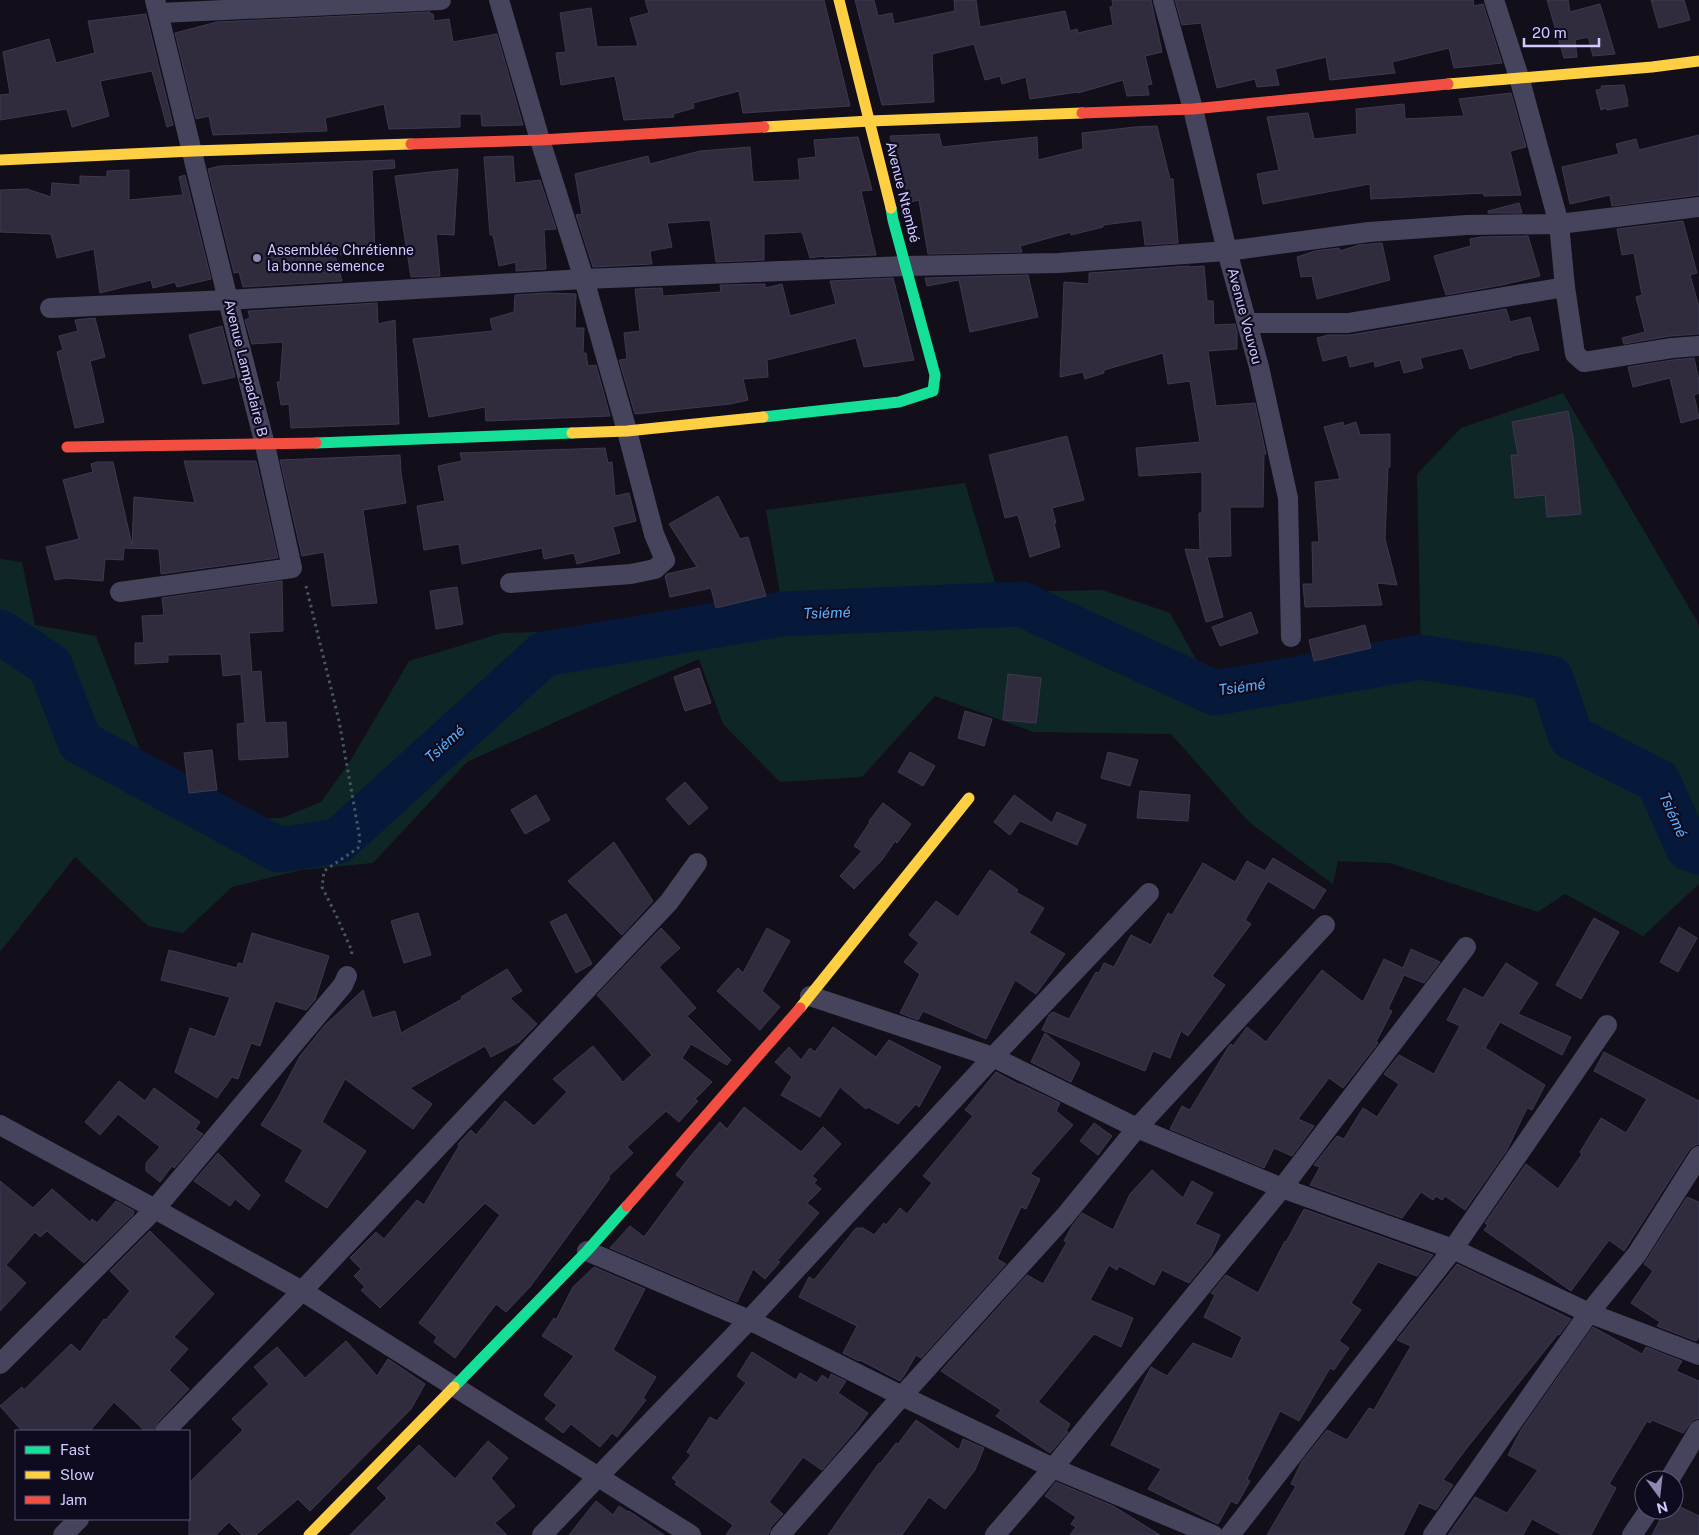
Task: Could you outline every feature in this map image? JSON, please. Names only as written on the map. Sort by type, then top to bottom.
[{"type":"street","points":[[157,6],[441,0]]},
{"type":"street","points":[[499,0],[540,140],[584,279],[628,431],[654,534],[665,560],[654,569],[631,574],[510,582]]},
{"type":"street","name":"Avenue Ntembé","points":[[628,431],[899,402],[933,391],[935,375],[839,0]]},
{"type":"street","name":"Avenue Vouvou","points":[[1163,0],[1193,109],[1227,251],[1259,367],[1288,498],[1291,637]]},
{"type":"street","points":[[1494,0],[1520,77],[1559,224],[1565,287],[1575,354],[1584,362],[1672,348],[1699,346]]},
{"type":"street","name":"Avenue Lampadaire B","points":[[157,6],[265,445],[292,568]]},
{"type":"street","points":[[0,160],[193,151],[540,140],[870,121],[1193,109],[1520,77],[1652,67],[1699,61]]},
{"type":"street","points":[[50,308],[228,300],[584,279],[906,266],[1058,263],[1227,251],[1369,232],[1467,224],[1559,224],[1699,207]]},
{"type":"street","points":[[1247,323],[1348,323],[1565,287]]},
{"type":"street","points":[[67,447],[265,445],[628,431]]},
{"type":"street","points":[[120,592],[292,568]]},
{"type":"street","points":[[309,1535],[587,1251],[810,996],[969,798]]},
{"type":"street","points":[[166,1430],[302,1291],[669,902],[697,863]]},
{"type":"street","points":[[542,1535],[749,1320],[993,1057],[1149,893]]},
{"type":"street","points":[[780,1535],[902,1396],[1065,1216],[1137,1128],[1325,925]]},
{"type":"street","points":[[995,1535],[1053,1468],[1282,1188],[1466,947]]},
{"type":"street","points":[[0,1364],[155,1209],[343,985],[347,976]]},
{"type":"street","points":[[810,996],[993,1057],[1137,1128],[1282,1188],[1453,1249],[1589,1313],[1699,1355]]},
{"type":"street","points":[[1230,1535],[1453,1249],[1606,1025]]},
{"type":"street","points":[[0,1125],[302,1291],[452,1387],[691,1535]]},
{"type":"street","points":[[1433,1535],[1589,1313],[1637,1254],[1699,1156]]},
{"type":"street","points":[[587,1251],[749,1320],[1053,1468],[1213,1535]]},
{"type":"street","points":[[1675,1470],[1699,1430]]},
{"type":"street","points":[[63,1535],[78,1520]]},
{"type":"street","points":[[1632,1535],[1642,1520]]},
{"type":"path","points":[[292,568],[304,580],[314,618],[339,721],[360,839],[358,848],[324,871],[322,887],[352,952],[347,976]]},
{"type":"green space","points":[[1563,393],[1697,621],[1699,628],[1699,884],[1643,936],[1565,894],[1538,912],[1390,863],[1338,861],[1333,884],[1250,823],[1171,734],[1034,732],[935,696],[862,777],[780,782],[723,724],[699,659],[467,762],[373,863],[301,870],[232,887],[183,933],[148,926],[75,857],[0,952],[0,559],[22,562],[35,625],[96,636],[152,781],[221,819],[282,818],[321,802],[349,763],[409,661],[502,633],[580,631],[782,606],[766,510],[965,483],[998,592],[1102,590],[1170,613],[1215,693],[1421,657],[1417,474],[1461,428]]},
{"type":"building","points":[[645,0],[824,0],[850,106],[743,113],[739,91],[693,103],[694,108],[673,114],[674,117],[624,120],[615,76],[561,85],[556,53],[566,52],[560,13],[591,8],[597,47],[638,46],[630,18],[649,13]]},
{"type":"building","points":[[855,0],[874,0],[878,16],[892,13],[894,24],[955,11],[954,0],[976,0],[980,27],[1065,11],[1070,31],[1077,29],[1078,33],[1113,25],[1110,7],[1113,6],[1112,0],[1151,0],[1162,52],[1145,56],[1152,84],[1147,85],[1149,95],[1127,96],[1123,80],[1078,93],[1030,99],[1026,77],[1002,84],[1000,76],[985,80],[974,44],[932,54],[934,102],[882,105]]},
{"type":"building","points":[[1175,0],[1473,0],[1474,6],[1483,4],[1502,63],[1454,68],[1449,48],[1392,62],[1395,73],[1330,80],[1326,57],[1275,69],[1279,85],[1257,87],[1255,79],[1217,88],[1201,23],[1182,25]]},
{"type":"building","points":[[1547,0],[1568,0],[1570,12],[1600,4],[1615,54],[1593,56],[1588,37],[1575,40],[1577,57],[1564,58]]},
{"type":"building","points":[[1651,0],[1684,0],[1690,20],[1659,28]]},
{"type":"building","points":[[430,12],[430,14],[433,14],[434,21],[449,19],[453,42],[497,34],[523,125],[482,126],[481,114],[460,114],[460,127],[389,129],[384,104],[325,118],[327,131],[213,135],[209,116],[196,119],[175,33],[217,22]]},
{"type":"building","points":[[146,14],[173,125],[167,127],[152,71],[100,81],[109,116],[72,127],[67,109],[0,120],[0,95],[10,94],[3,52],[49,39],[56,63],[95,53],[88,21]]},
{"type":"building","points":[[1624,85],[1628,106],[1601,110],[1596,90],[1602,89],[1601,86]]},
{"type":"building","points":[[1511,93],[1526,147],[1510,151],[1521,195],[1484,196],[1483,193],[1371,199],[1370,184],[1263,204],[1257,174],[1279,170],[1267,117],[1308,113],[1314,139],[1357,134],[1356,109],[1404,104],[1405,119],[1464,116],[1459,99]]},
{"type":"building","points":[[1157,126],[1170,179],[1173,179],[1178,243],[1145,245],[1142,220],[1103,225],[1103,227],[1071,235],[1071,232],[1020,246],[1022,252],[928,254],[919,200],[910,202],[905,187],[903,187],[890,136],[939,134],[942,147],[1037,137],[1038,160],[1083,149],[1082,133]]},
{"type":"building","points":[[1699,135],[1699,195],[1612,206],[1610,195],[1570,204],[1562,167],[1619,154],[1616,144],[1636,139],[1639,150]]},
{"type":"building","points":[[858,137],[872,190],[861,191],[876,255],[810,258],[802,232],[764,234],[764,260],[716,262],[710,220],[667,223],[672,247],[650,251],[652,264],[593,267],[576,215],[582,214],[575,174],[648,156],[650,164],[700,151],[750,147],[753,182],[800,180],[798,159],[816,157],[814,140]]},
{"type":"building","points":[[513,156],[515,183],[540,180],[556,229],[544,230],[546,269],[516,271],[516,262],[499,266],[493,235],[490,235],[484,157]]},
{"type":"building","points":[[394,160],[395,168],[372,170],[375,253],[335,255],[342,281],[243,287],[239,272],[234,273],[208,169],[220,166]]},
{"type":"building","points":[[458,169],[454,235],[436,234],[440,276],[411,277],[395,176]]},
{"type":"building","points":[[129,170],[129,200],[183,195],[179,177],[185,175],[211,279],[177,287],[175,282],[153,288],[151,280],[100,293],[94,249],[57,258],[51,234],[0,232],[0,190],[27,189],[51,197],[52,183],[80,185],[80,176],[107,177],[107,171]]},
{"type":"building","points":[[1519,203],[1522,213],[1488,213],[1488,211]]},
{"type":"building","points":[[1683,221],[1697,273],[1690,275],[1699,307],[1699,334],[1670,336],[1624,344],[1622,338],[1645,332],[1636,297],[1642,295],[1634,253],[1622,255],[1617,229]]},
{"type":"building","points":[[1528,236],[1540,276],[1446,295],[1434,256],[1471,246],[1470,239]]},
{"type":"building","points":[[1382,243],[1390,280],[1317,299],[1312,276],[1301,277],[1297,257],[1315,251],[1339,248],[1340,251],[1359,245]]},
{"type":"building","points":[[1204,266],[1207,301],[1213,301],[1214,325],[1235,324],[1237,332],[1237,349],[1208,351],[1216,406],[1255,403],[1266,454],[1264,454],[1263,507],[1230,507],[1231,556],[1207,557],[1223,617],[1206,622],[1185,549],[1200,550],[1199,513],[1202,513],[1202,472],[1139,476],[1136,448],[1200,442],[1190,381],[1168,384],[1163,353],[1104,370],[1104,373],[1085,379],[1083,372],[1060,377],[1064,282],[1089,284],[1089,273]]},
{"type":"building","points":[[1028,275],[1038,317],[970,332],[959,280],[927,286],[925,278]]},
{"type":"building","points":[[893,278],[914,360],[864,367],[856,338],[767,360],[768,377],[743,379],[748,400],[730,404],[635,414],[619,360],[627,359],[624,333],[640,331],[635,289],[662,288],[663,296],[721,292],[720,285],[765,284],[765,288],[782,284],[790,316],[836,304],[830,281]]},
{"type":"building","points":[[576,294],[575,328],[584,328],[583,353],[586,353],[588,366],[596,365],[610,416],[486,421],[485,407],[429,417],[413,339],[493,331],[490,319],[514,312],[515,295]]},
{"type":"building","points":[[377,303],[378,324],[395,320],[399,424],[291,428],[289,404],[281,405],[277,382],[280,382],[283,342],[252,344],[245,320],[250,318],[248,311]]},
{"type":"building","points":[[1506,309],[1510,322],[1530,317],[1539,350],[1470,369],[1463,348],[1420,358],[1423,368],[1404,373],[1400,360],[1375,367],[1374,361],[1350,367],[1347,355],[1323,361],[1317,338],[1328,335],[1350,335]]},
{"type":"building","points":[[95,318],[105,357],[90,361],[104,422],[75,428],[57,352],[63,350],[59,336],[78,331],[75,320]]},
{"type":"building","points":[[222,326],[235,377],[203,384],[189,335]]},
{"type":"building","points":[[1694,358],[1699,380],[1699,393],[1694,395],[1699,418],[1681,423],[1670,378],[1633,387],[1628,367]]},
{"type":"building","points":[[1568,411],[1573,438],[1581,514],[1547,517],[1545,495],[1515,498],[1511,455],[1518,455],[1512,422]]},
{"type":"building","points":[[1343,422],[1344,426],[1356,422],[1360,435],[1390,434],[1390,467],[1388,467],[1385,539],[1397,585],[1377,583],[1382,605],[1305,607],[1303,584],[1313,584],[1312,542],[1319,542],[1315,482],[1340,479],[1324,427]]},
{"type":"building","points":[[1067,436],[1084,500],[1052,508],[1060,547],[1030,557],[1018,515],[1005,518],[989,455]]},
{"type":"building","points":[[605,448],[608,463],[612,462],[615,496],[629,493],[636,521],[613,527],[620,553],[577,564],[574,553],[544,559],[542,548],[462,564],[459,544],[424,550],[417,506],[445,501],[438,466],[462,461],[460,453]]},
{"type":"building","points":[[400,455],[406,503],[363,510],[377,603],[332,606],[324,552],[302,556],[280,460]]},
{"type":"building","points":[[184,461],[256,461],[278,558],[161,574],[159,549],[124,548],[123,560],[105,559],[103,581],[66,578],[55,580],[46,547],[79,539],[63,480],[93,472],[91,464],[113,462],[132,545],[134,497],[195,503]]},
{"type":"building","points":[[718,496],[740,539],[748,537],[766,596],[716,608],[711,588],[670,597],[665,576],[697,567],[669,524]]},
{"type":"building","points":[[282,581],[283,631],[249,633],[252,672],[261,671],[265,723],[286,722],[288,757],[239,760],[237,724],[245,723],[241,674],[223,676],[221,654],[168,655],[168,662],[135,664],[135,643],[144,643],[142,616],[164,615],[162,598]]},
{"type":"building","points":[[457,587],[463,624],[436,629],[430,591]]},
{"type":"building","points":[[1251,612],[1258,633],[1220,646],[1212,627]]},
{"type":"building","points":[[1365,625],[1371,648],[1314,661],[1309,640]]},
{"type":"building","points":[[699,668],[711,703],[685,711],[674,677]]},
{"type":"building","points":[[1008,674],[1041,678],[1036,723],[1003,720]]},
{"type":"building","points":[[965,711],[992,719],[984,746],[958,738]]},
{"type":"building","points":[[212,750],[217,790],[189,793],[184,753]]},
{"type":"building","points":[[910,752],[935,766],[923,786],[898,772]]},
{"type":"building","points":[[1108,752],[1138,760],[1130,786],[1101,778]]},
{"type":"building","points":[[685,782],[708,808],[689,825],[666,799]]},
{"type":"building","points":[[1140,791],[1190,795],[1188,821],[1137,818]]},
{"type":"building","points":[[536,795],[550,820],[525,834],[511,810]]},
{"type":"building","points":[[1014,795],[1052,823],[1057,812],[1086,825],[1077,845],[1020,821],[1010,835],[994,822]]},
{"type":"building","points":[[883,803],[911,824],[897,843],[895,841],[882,860],[854,889],[840,876],[862,851],[854,846],[869,821]]},
{"type":"building","points":[[614,842],[653,901],[622,935],[568,881]]},
{"type":"building","points":[[1273,858],[1326,890],[1314,909],[1268,881],[1245,920],[1251,924],[1212,976],[1225,985],[1188,1036],[1181,1031],[1170,1058],[1153,1051],[1145,1071],[1042,1030],[1049,1015],[1053,1012],[1069,1019],[1096,972],[1099,973],[1104,963],[1114,967],[1131,935],[1151,945],[1168,913],[1172,915],[1203,863],[1235,882],[1247,861],[1265,871]]},
{"type":"building","points":[[990,870],[1018,890],[1016,892],[1044,908],[1029,933],[1065,954],[1036,994],[1015,980],[986,1039],[923,1011],[918,1020],[900,1013],[920,974],[904,962],[919,943],[909,935],[936,901],[958,917]]},
{"type":"building","points":[[418,913],[431,955],[404,963],[391,921]]},
{"type":"building","points":[[566,914],[592,964],[576,973],[550,922]]},
{"type":"building","points":[[1594,918],[1619,932],[1581,999],[1556,985]]},
{"type":"building","points":[[1679,927],[1697,938],[1678,972],[1660,962]]},
{"type":"building","points":[[661,928],[680,948],[659,967],[696,1008],[687,1016],[731,1060],[727,1065],[691,1044],[682,1058],[712,1082],[695,1099],[698,1101],[679,1122],[666,1111],[627,1147],[633,1153],[608,1177],[610,1178],[530,1287],[506,1312],[496,1304],[455,1358],[434,1342],[437,1337],[419,1323],[500,1215],[485,1203],[380,1308],[361,1290],[365,1287],[354,1276],[361,1269],[350,1258],[376,1232],[384,1239],[417,1200],[424,1205],[459,1146],[458,1144],[471,1130],[476,1135],[505,1101],[534,1126],[567,1092],[553,1079],[593,1046],[623,1082],[652,1055],[597,995]]},
{"type":"building","points":[[767,928],[790,941],[762,991],[780,1007],[760,1030],[717,991],[738,968],[743,973]]},
{"type":"building","points":[[252,933],[329,956],[315,1000],[306,1010],[275,1001],[260,1046],[251,1043],[238,1079],[232,1077],[217,1098],[175,1072],[190,1028],[215,1037],[230,997],[161,980],[169,950],[237,968],[238,963],[243,964]]},
{"type":"building","points":[[1411,949],[1440,962],[1424,983],[1404,975],[1388,1009],[1392,1011],[1376,1042],[1378,1043],[1343,1088],[1329,1078],[1298,1119],[1314,1126],[1292,1156],[1274,1148],[1264,1168],[1170,1129],[1182,1106],[1190,1110],[1229,1046],[1231,1044],[1233,1046],[1247,1027],[1266,1042],[1322,970],[1363,1002],[1384,959],[1403,968]]},
{"type":"building","points":[[1506,963],[1538,983],[1518,1014],[1571,1037],[1562,1055],[1500,1022],[1485,1048],[1545,1085],[1532,1110],[1527,1108],[1507,1150],[1465,1210],[1445,1196],[1442,1200],[1436,1196],[1433,1200],[1421,1192],[1402,1218],[1310,1185],[1320,1167],[1314,1165],[1337,1136],[1344,1139],[1363,1108],[1377,1117],[1399,1084],[1384,1074],[1399,1055],[1434,1074],[1460,1026],[1447,1020],[1464,988],[1483,998]]},
{"type":"building","points":[[507,969],[522,991],[510,998],[537,1024],[519,1042],[491,1057],[485,1046],[410,1088],[432,1104],[413,1129],[345,1079],[322,1122],[366,1151],[327,1208],[285,1181],[303,1150],[261,1125],[278,1098],[300,1056],[325,1025],[363,990],[372,1018],[395,1011],[401,1033],[462,999],[461,997]]},
{"type":"building","points":[[833,1027],[876,1057],[889,1040],[941,1067],[919,1107],[916,1104],[898,1124],[868,1107],[866,1109],[840,1087],[820,1117],[781,1095],[792,1077],[775,1062],[789,1047],[801,1060],[810,1048],[815,1052]]},
{"type":"building","points":[[1045,1033],[1080,1063],[1071,1082],[1031,1062]]},
{"type":"building","points":[[1604,1052],[1699,1101],[1699,1144],[1689,1150],[1624,1251],[1609,1240],[1571,1291],[1484,1230],[1488,1225],[1485,1223],[1526,1164],[1558,1189],[1582,1154],[1580,1152],[1601,1118],[1626,1133],[1647,1099],[1594,1071]]},
{"type":"building","points":[[996,1072],[1060,1103],[1056,1111],[1073,1125],[1030,1174],[1040,1179],[1026,1209],[1021,1207],[997,1259],[1006,1264],[921,1358],[916,1355],[900,1381],[843,1353],[857,1326],[799,1297],[809,1277],[814,1280],[856,1228],[863,1228],[874,1235],[884,1223],[886,1225],[900,1208],[907,1214],[932,1183],[923,1176],[973,1116],[965,1110]]},
{"type":"building","points":[[119,1081],[145,1101],[154,1088],[200,1122],[195,1129],[203,1134],[174,1168],[172,1166],[160,1182],[146,1171],[146,1163],[160,1147],[118,1114],[100,1135],[85,1122]]},
{"type":"building","points":[[744,1107],[801,1152],[823,1127],[841,1144],[812,1176],[817,1180],[814,1183],[821,1189],[807,1203],[819,1213],[777,1261],[780,1262],[765,1279],[753,1269],[737,1302],[610,1248],[630,1226],[644,1237],[685,1182],[676,1175],[689,1158],[720,1122],[727,1129]]},
{"type":"building","points":[[1094,1123],[1112,1136],[1098,1155],[1080,1141]]},
{"type":"building","points":[[218,1153],[260,1195],[249,1210],[235,1199],[230,1206],[194,1181]]},
{"type":"building","points":[[1152,1170],[1183,1198],[1192,1181],[1213,1193],[1195,1224],[1220,1235],[1211,1256],[1189,1283],[1162,1270],[1154,1285],[1119,1266],[1117,1270],[1109,1265],[1090,1300],[1133,1318],[1121,1347],[1094,1334],[1038,1402],[1070,1424],[1066,1431],[1068,1432],[1050,1453],[996,1416],[1001,1410],[941,1371],[1027,1275],[1043,1284],[1067,1242],[1064,1241],[1072,1226],[1082,1213],[1113,1230],[1130,1194]]},
{"type":"building","points":[[0,1181],[33,1208],[52,1189],[90,1222],[92,1219],[97,1223],[116,1201],[134,1211],[133,1215],[84,1263],[47,1231],[40,1237],[35,1232],[6,1265],[26,1283],[0,1311]]},
{"type":"building","points":[[1687,1197],[1699,1202],[1699,1337],[1696,1341],[1657,1326],[1660,1322],[1631,1303],[1653,1271],[1644,1264]]},
{"type":"building","points":[[1304,1209],[1433,1255],[1417,1276],[1378,1262],[1351,1303],[1361,1310],[1339,1341],[1349,1348],[1334,1370],[1330,1368],[1299,1421],[1280,1411],[1247,1479],[1250,1481],[1237,1504],[1231,1501],[1218,1524],[1148,1489],[1161,1469],[1111,1445],[1151,1367],[1167,1376],[1193,1343],[1232,1359],[1242,1337],[1204,1317],[1215,1295],[1211,1293],[1226,1275],[1258,1293]]},
{"type":"building","points":[[150,1231],[214,1294],[174,1337],[188,1349],[169,1370],[189,1389],[157,1423],[154,1430],[144,1430],[114,1402],[91,1430],[21,1430],[0,1406],[22,1387],[24,1390],[71,1344],[80,1352],[104,1319],[106,1320],[130,1291],[110,1271]]},
{"type":"building","points":[[1457,1264],[1571,1319],[1443,1480],[1453,1485],[1436,1510],[1419,1503],[1403,1535],[1267,1535],[1296,1486],[1291,1484],[1302,1461],[1327,1430],[1347,1440],[1369,1408],[1374,1410],[1411,1346],[1397,1340]]},
{"type":"building","points":[[594,1267],[645,1289],[613,1350],[656,1377],[643,1398],[646,1400],[617,1437],[612,1433],[600,1447],[571,1424],[563,1433],[545,1419],[557,1405],[544,1395],[574,1356],[542,1336],[554,1318],[556,1320],[573,1287]]},
{"type":"building","points":[[1593,1327],[1642,1354],[1646,1347],[1682,1361],[1676,1371],[1699,1381],[1699,1418],[1693,1420],[1683,1433],[1652,1420],[1650,1423],[1647,1421],[1609,1484],[1616,1488],[1591,1535],[1562,1535],[1532,1519],[1523,1535],[1448,1535],[1475,1497],[1507,1513],[1538,1470],[1508,1455],[1521,1430]]},
{"type":"building","points":[[346,1341],[377,1376],[388,1359],[425,1384],[411,1409],[310,1511],[298,1499],[256,1535],[242,1535],[229,1522],[216,1535],[189,1535],[190,1482],[243,1430],[232,1419],[269,1384],[254,1367],[277,1347],[305,1378]]},
{"type":"building","points":[[752,1352],[796,1380],[800,1373],[817,1383],[822,1375],[829,1380],[831,1374],[846,1381],[838,1393],[868,1413],[822,1470],[803,1457],[769,1502],[783,1514],[771,1527],[768,1535],[726,1535],[733,1525],[675,1484],[677,1482],[672,1478],[691,1455],[687,1452],[710,1417],[717,1421],[746,1383],[737,1376]]},
{"type":"building","points":[[916,1420],[959,1450],[963,1439],[984,1448],[975,1470],[945,1509],[929,1497],[902,1535],[828,1535],[879,1463],[896,1443],[898,1444]]},
{"type":"building","points":[[488,1441],[508,1458],[491,1478],[515,1506],[495,1523],[507,1535],[350,1535],[387,1498],[377,1488],[419,1445],[455,1479]]},
{"type":"building","points":[[1056,1482],[1113,1506],[1160,1535],[1070,1535],[1076,1527],[1071,1524],[1076,1517],[1045,1496]]},
{"type":"building","points":[[596,1501],[613,1515],[619,1506],[629,1511],[664,1535],[569,1535]]},
{"type":"building","points":[[1684,1509],[1699,1516],[1699,1535],[1652,1535],[1660,1520],[1684,1520]]},
{"type":"waterway","name":"Tsiémé","points":[[0,632],[50,665],[80,742],[279,850],[338,841],[544,654],[781,614],[1021,604],[1215,693],[1421,657],[1551,678],[1571,737],[1658,781],[1688,848],[1699,852]]},
{"type":"traffic: fast","points":[[763,417],[899,402],[933,391],[935,375],[891,208]]},
{"type":"traffic: fast","points":[[316,443],[572,433]]},
{"type":"traffic: fast","points":[[454,1387],[587,1251],[627,1206]]},
{"type":"traffic: slow","points":[[839,0],[891,208]]},
{"type":"traffic: slow","points":[[1448,84],[1652,67],[1699,61]]},
{"type":"traffic: slow","points":[[764,127],[1082,113]]},
{"type":"traffic: slow","points":[[0,160],[411,144]]},
{"type":"traffic: slow","points":[[572,433],[627,431],[763,417]]},
{"type":"traffic: slow","points":[[800,1008],[969,798]]},
{"type":"traffic: slow","points":[[309,1535],[454,1387]]},
{"type":"traffic: jam","points":[[1082,113],[1193,109],[1448,84]]},
{"type":"traffic: jam","points":[[411,144],[540,140],[764,127]]},
{"type":"traffic: jam","points":[[67,447],[316,443]]},
{"type":"traffic: jam","points":[[627,1206],[800,1008]]},
{"type":"place","name":"Assemblée Chrétienne la bonne semence","points":[[257,258]]}]
